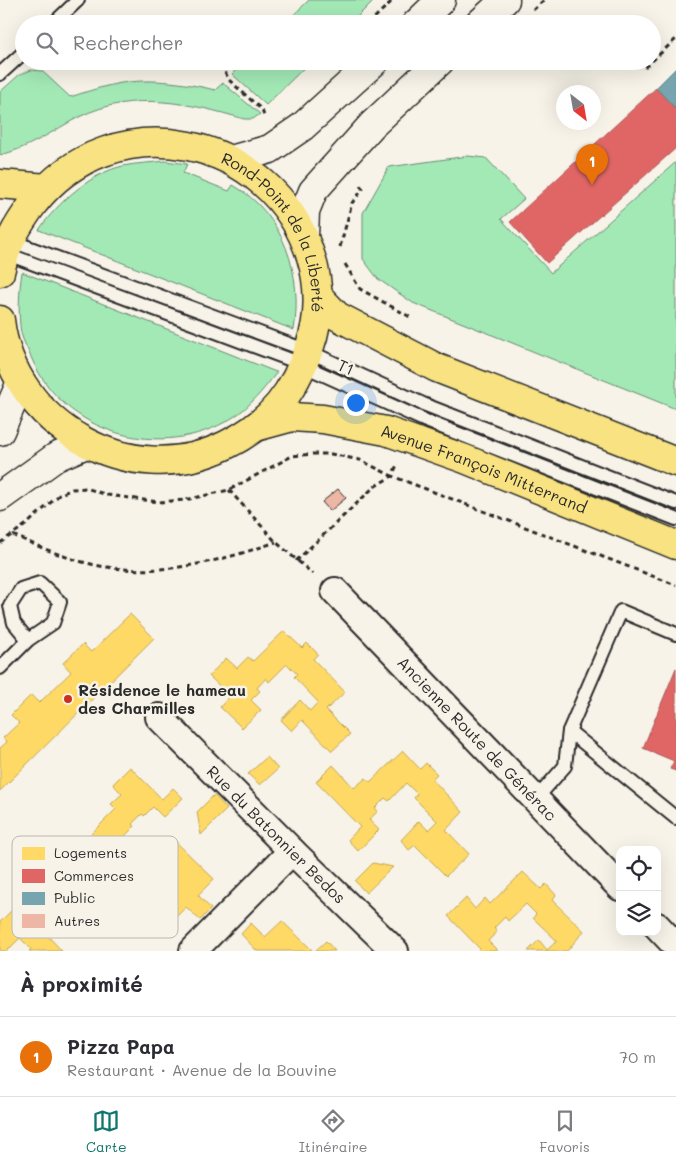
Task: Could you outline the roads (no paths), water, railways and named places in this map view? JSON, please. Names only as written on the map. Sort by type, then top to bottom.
[{"type":"main road","name":"Rond-Point de la Liberté","points":[[0,321],[7,353],[21,382],[43,412],[58,426],[86,444],[125,457],[140,460],[176,460],[224,447],[256,428],[286,397],[306,358],[314,334],[318,296],[313,262],[304,236],[283,202],[272,190],[257,176],[231,160],[197,147],[166,142],[115,148],[94,156],[58,177],[24,216],[3,250]]},
{"type":"main road","points":[[0,184],[47,188]]},
{"type":"main road","points":[[318,296],[337,316],[437,368],[676,462]]},
{"type":"main road","name":"Avenue François Mitterrand","points":[[256,428],[292,417],[323,420],[386,431],[465,459],[676,545]]},
{"type":"street","points":[[425,15],[441,0]]},
{"type":"street","points":[[489,15],[505,0]]},
{"type":"street","points":[[231,160],[270,149],[324,109],[366,70]]},
{"type":"street","points":[[304,236],[305,211],[313,191],[372,125],[430,70]]},
{"type":"street","points":[[0,431],[21,382]]},
{"type":"street","points":[[0,497],[56,456],[86,444]]},
{"type":"street","name":"Ancienne Route de Générac","points":[[336,591],[616,883]]},
{"type":"street","name":"Rue du Batonnier Bedos","points":[[159,717],[292,852],[395,951]]},
{"type":"street","points":[[193,951],[292,852]]},
{"type":"street","points":[[661,930],[676,946]]},
{"type":"lane","points":[[62,15],[78,0]]},
{"type":"lane","points":[[0,74],[15,60]]},
{"type":"lane","name":"T1","points":[[3,250],[306,358],[676,503]]},
{"type":"lane","name":"T1","points":[[306,358],[426,420],[676,519]]},
{"type":"lane","points":[[0,668],[28,640],[53,623],[60,602],[40,583],[21,589],[10,606],[14,623],[28,640]]},
{"type":"lane","points":[[536,799],[565,766],[569,731],[621,611],[676,634]]},
{"type":"lane","points":[[569,731],[676,818]]},
{"type":"place","name":"Pizza Papa","points":[[592,185]]},
{"type":"place","name":"Résidence le hameau des Charmilles","points":[[68,699]]}]
